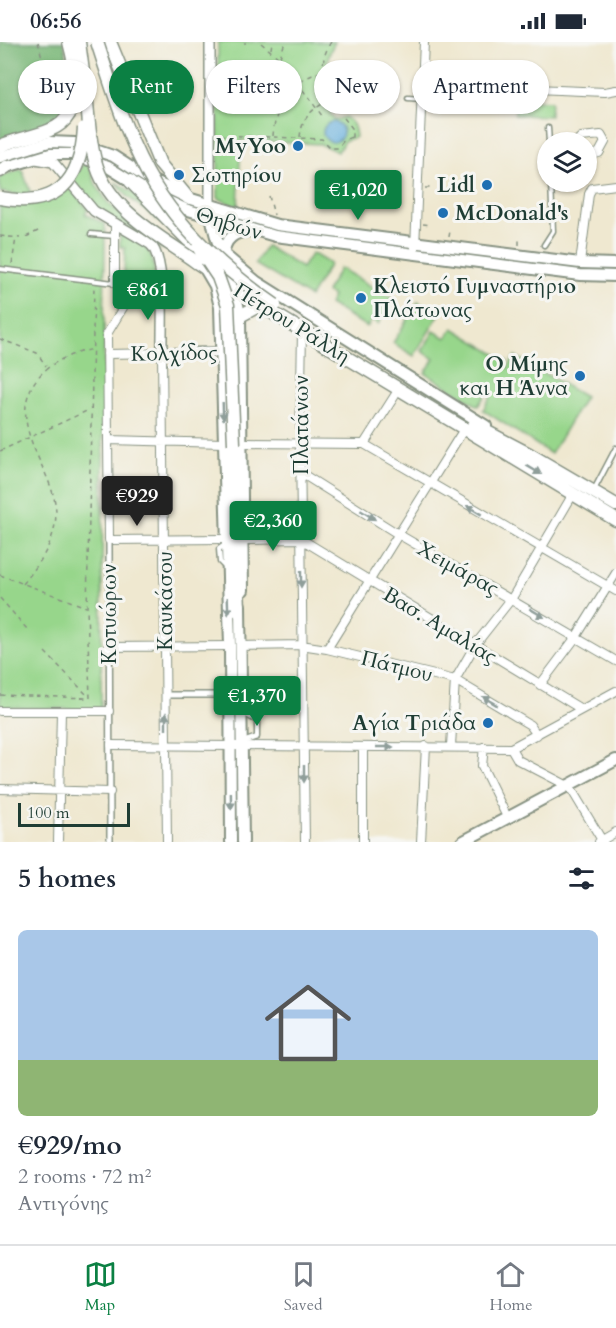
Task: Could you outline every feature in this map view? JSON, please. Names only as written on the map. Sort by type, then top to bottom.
[{"type":"main road","points":[[0,146],[53,129],[69,113],[76,94],[76,79],[69,42]]},
{"type":"main road","name":"Πέτρου Ράλλη","points":[[79,42],[81,60]]},
{"type":"main road","name":"Πέτρου Ράλλη","points":[[97,42],[135,146],[152,181],[171,210],[244,283],[275,305],[468,422],[529,454]]},
{"type":"main road","points":[[110,42],[160,165],[188,198]]},
{"type":"main road","points":[[0,198],[35,201],[54,192],[70,178],[77,169],[82,151],[85,114]]},
{"type":"main road","name":"Πέτρου Ράλλη","points":[[89,114],[95,159],[107,189],[129,212],[260,305],[616,520]]},
{"type":"main road","name":"Θηβών","points":[[1,166],[50,142],[75,143],[113,156],[147,178],[188,198],[280,225],[579,274],[616,276]]},
{"type":"main road","name":"Θηβών","points":[[1,166],[50,154],[83,157],[108,167],[130,182],[166,201],[251,231],[297,240],[616,264]]},
{"type":"main road","points":[[130,182],[147,178],[160,165]]},
{"type":"main road","points":[[130,182],[234,287]]},
{"type":"main road","points":[[210,206],[234,287],[240,316],[241,352],[226,541],[242,713],[243,842]]},
{"type":"main road","points":[[171,210],[213,269],[227,301],[239,612]]},
{"type":"main road","points":[[224,254],[225,244],[229,238],[251,231]]},
{"type":"main road","name":"Πέτρου Ράλλη","points":[[224,254],[266,288],[529,454],[616,506]]},
{"type":"main road","points":[[200,264],[218,296],[221,352],[244,540],[243,589],[230,695],[231,842]]},
{"type":"main road","points":[[240,316],[260,305]]},
{"type":"main road","points":[[464,841],[507,817],[570,787],[616,760]]},
{"type":"street","points":[[210,42],[210,206]]},
{"type":"street","points":[[424,42],[424,60]]},
{"type":"street","points":[[549,90],[605,92],[616,90]]},
{"type":"street","points":[[415,248],[421,114]]},
{"type":"street","points":[[597,135],[601,135],[605,142]]},
{"type":"street","points":[[605,142],[616,141]]},
{"type":"street","points":[[597,153],[605,142]]},
{"type":"street","name":"Καυκάσου","points":[[30,158],[55,164],[94,211],[153,247],[159,261],[164,441],[167,842]]},
{"type":"street","points":[[580,263],[589,194],[592,188],[616,185]]},
{"type":"street","points":[[115,224],[115,284],[160,288]]},
{"type":"street","name":"Κοτυώρων","points":[[110,842],[108,328],[136,286]]},
{"type":"street","name":"Πλατάνων","points":[[302,331],[301,645],[305,842]]},
{"type":"street","name":"Κολχίδος","points":[[107,354],[241,352]]},
{"type":"street","points":[[364,444],[399,389]]},
{"type":"street","points":[[327,649],[464,429]]},
{"type":"street","points":[[108,440],[234,444],[364,444],[616,591]]},
{"type":"street","name":"Χειμάρας","points":[[301,473],[398,534],[512,598],[616,661]]},
{"type":"street","points":[[451,746],[454,680],[476,645],[512,598],[573,494]]},
{"type":"street","points":[[244,540],[301,539]]},
{"type":"street","name":"Βασ. Αμαλίας","points":[[301,539],[367,582],[581,709]]},
{"type":"street","points":[[109,540],[226,541]]},
{"type":"street","points":[[540,685],[576,637],[616,573]]},
{"type":"street","name":"Πάτμου","points":[[108,647],[301,645],[327,649],[454,680],[530,725],[537,735]]},
{"type":"street","points":[[111,746],[230,746],[243,744],[511,748],[616,691]]},
{"type":"street","points":[[166,695],[230,695]]},
{"type":"street","points":[[0,711],[109,711]]},
{"type":"street","points":[[58,842],[61,712]]},
{"type":"street","points":[[421,842],[426,746]]},
{"type":"street","points":[[363,747],[363,842]]},
{"type":"street","points":[[484,747],[482,766],[507,817]]},
{"type":"street","points":[[511,748],[518,760],[570,787],[601,841],[616,832]]},
{"type":"street","points":[[0,789],[110,792]]},
{"type":"lane","points":[[408,98],[412,98]]},
{"type":"lane","points":[[548,128],[548,132]]},
{"type":"lane","points":[[544,245],[553,231],[551,192]]},
{"type":"lane","points":[[91,234],[115,236]]},
{"type":"lane","points":[[0,269],[115,284]]},
{"type":"lane","points":[[593,492],[616,448]]},
{"type":"path","points":[[38,42],[43,60]]},
{"type":"path","points":[[271,50],[272,42]]},
{"type":"path","points":[[261,43],[279,58],[285,42]]},
{"type":"path","points":[[324,60],[331,42]]},
{"type":"path","points":[[302,90],[314,105]]},
{"type":"path","points":[[300,138],[303,122],[314,109]]},
{"type":"path","points":[[273,137],[278,114]]},
{"type":"path","points":[[210,134],[322,139],[328,146],[338,148],[344,140],[352,137],[352,128],[344,118]]},
{"type":"path","points":[[269,196],[271,209],[280,225]]},
{"type":"path","points":[[26,237],[42,229]]},
{"type":"path","points":[[0,236],[20,238]]},
{"type":"path","points":[[11,267],[16,238]]},
{"type":"path","points":[[90,698],[87,608],[94,281]]},
{"type":"path","points":[[0,339],[37,353],[46,367]]},
{"type":"path","points":[[23,584],[41,562],[52,536],[56,514],[50,486],[30,437],[26,413],[31,390],[46,367],[68,354],[93,349]]},
{"type":"path","points":[[0,451],[92,408]]},
{"type":"path","points":[[0,575],[87,608]]},
{"type":"path","points":[[0,598],[27,629]]},
{"type":"path","points":[[45,652],[90,698]]},
{"type":"path","points":[[0,695],[90,698]]},
{"type":"green space","points":[[0,42],[64,42],[67,60],[18,60],[18,114],[62,114],[42,127],[0,142]]},
{"type":"green space","points":[[218,42],[335,42],[328,60],[314,60],[314,114],[330,114],[335,120],[345,117],[352,123],[356,137],[344,141],[338,152],[320,144],[241,140],[238,208],[218,198],[218,114],[302,114],[302,60],[218,60]]},
{"type":"green space","points":[[549,101],[551,101],[550,116],[515,115],[549,114]]},
{"type":"green space","points":[[87,160],[96,185],[108,203],[162,250],[135,231],[101,213],[73,181],[84,161]]},
{"type":"green space","points":[[22,169],[32,197],[0,192],[0,177]]},
{"type":"green space","points":[[115,182],[134,193],[168,228],[128,197]]},
{"type":"green space","points":[[68,186],[88,209],[85,214],[105,224],[101,710],[0,707],[0,202]]},
{"type":"green space","points":[[120,232],[130,235],[149,252],[153,260],[155,277],[124,277],[125,248],[120,247]]},
{"type":"green space","points":[[266,246],[302,268],[312,253],[330,264],[310,297],[255,264]]},
{"type":"green space","name":"Κλειστό Γυμναστήριο Πλάτωνας","points":[[340,268],[393,299],[378,324],[372,320],[367,327],[329,304],[333,296],[326,292]]},
{"type":"green space","points":[[418,302],[439,315],[414,356],[393,343]]},
{"type":"green space","points":[[453,328],[507,361],[504,365],[508,368],[515,356],[585,397],[551,454],[483,410],[492,393],[488,391],[478,406],[425,373],[434,359],[422,351],[434,331],[446,338]]},
{"type":"water","points":[[333,122],[340,125],[343,132],[340,139],[333,142],[326,139],[323,132],[326,125]]},
{"type":"place","name":"MyYoo","points":[[298,146]]},
{"type":"place","name":"Σωτηρίου","points":[[179,175]]},
{"type":"place","name":"Lidl","points":[[487,185]]},
{"type":"place","name":"McDonald's","points":[[443,213]]},
{"type":"place","name":"Κλειστό Γυμναστήριο Πλάτωνας","points":[[361,298]]},
{"type":"place","name":"Ο Μίμης και Η Άννα","points":[[580,376]]},
{"type":"place","name":"Αγία Τριάδα","points":[[488,723]]}]
